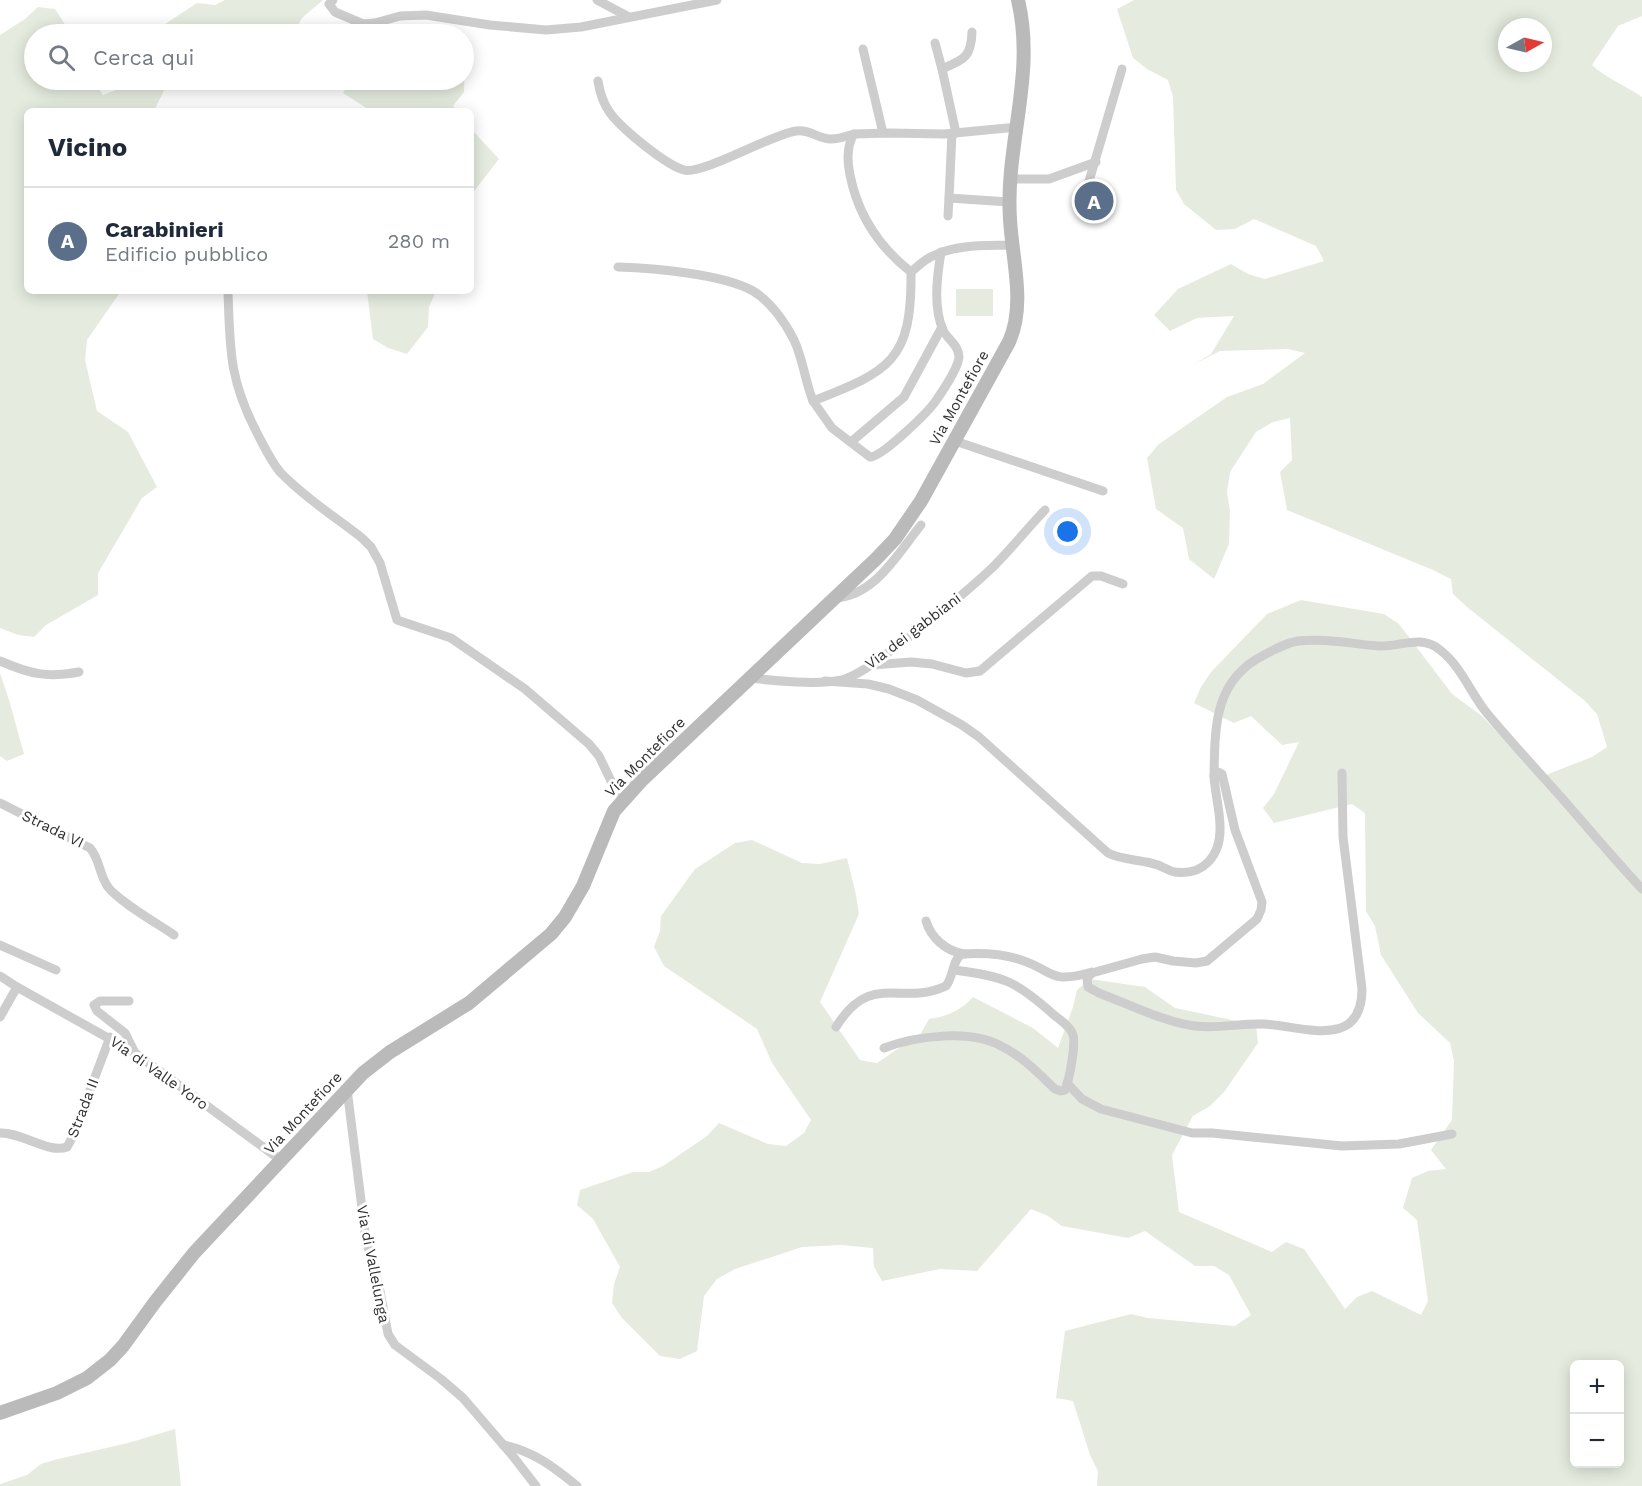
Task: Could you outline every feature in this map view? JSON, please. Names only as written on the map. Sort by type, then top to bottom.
[{"type":"main road","name":"Via Montefiore","points":[[0,1413],[57,1393],[87,1378],[110,1360],[194,1253],[347,1089],[390,1052],[469,1003],[551,934],[576,899],[593,864],[609,820],[623,799],[895,540],[921,501],[1009,342],[1015,327],[1017,301],[1009,202],[1010,179],[1023,89],[1024,51],[1018,0]]},
{"type":"street","points":[[333,0],[329,4],[333,11],[363,24],[400,16],[426,15],[490,25],[546,30],[575,28],[716,0]]},
{"type":"street","points":[[597,0],[629,17]]},
{"type":"street","points":[[942,69],[968,55],[972,45],[972,32]]},
{"type":"street","points":[[935,43],[954,133],[948,216]]},
{"type":"street","points":[[863,49],[884,133]]},
{"type":"street","points":[[1082,205],[1122,69]]},
{"type":"street","points":[[598,81],[602,101],[616,120],[640,142],[684,170],[693,171],[794,132],[811,132],[831,139],[854,134],[954,133],[1018,127]]},
{"type":"street","points":[[813,401],[856,384],[885,367],[894,357],[909,320],[911,272],[882,244],[867,224],[858,206],[848,159],[848,147],[854,134]]},
{"type":"street","points":[[1010,179],[1049,179],[1096,162]]},
{"type":"street","points":[[948,198],[1009,202]]},
{"type":"street","points":[[911,272],[930,257],[941,252],[969,247],[1012,245]]},
{"type":"street","points":[[618,267],[699,275],[730,282],[756,293],[777,314],[793,338],[813,401],[830,425],[868,456],[876,456],[918,421],[935,402],[959,356],[942,327],[937,298],[941,252]]},
{"type":"street","points":[[228,294],[230,354],[236,386],[245,411],[278,469],[371,547],[383,570],[397,620],[451,638],[525,689],[590,744],[623,799]]},
{"type":"street","points":[[851,442],[904,397],[942,327]]},
{"type":"street","points":[[954,441],[1103,491]]},
{"type":"street","name":"Via dei gabbiani","points":[[750,678],[825,681],[845,679],[868,666],[945,610],[993,566],[1045,510]]},
{"type":"street","points":[[835,598],[853,595],[869,586],[921,525]]},
{"type":"street","points":[[868,666],[911,662],[932,664],[963,672],[976,672],[988,665],[1092,576],[1101,576],[1123,585]]},
{"type":"street","points":[[825,681],[868,684],[890,689],[917,700],[980,737],[1103,849],[1123,859],[1155,864],[1175,872],[1196,870],[1207,865],[1217,849],[1220,830],[1214,776],[1217,724],[1222,703],[1232,680],[1251,662],[1283,645],[1295,642],[1323,640],[1383,646],[1417,641],[1427,643],[1436,646],[1450,659],[1487,712],[1642,889]]},
{"type":"street","points":[[0,661],[24,671],[42,675],[79,672]]},
{"type":"street","points":[[926,921],[930,931],[941,944],[951,950],[964,954],[1018,959],[1061,978],[1076,977],[1155,957],[1196,963],[1207,961],[1257,919],[1262,910],[1261,900],[1234,830],[1224,777],[1219,772],[1214,776]]},
{"type":"street","points":[[1101,969],[1087,977],[1087,986],[1094,991],[1185,1024],[1203,1027],[1264,1024],[1324,1032],[1346,1026],[1360,1006],[1362,989],[1342,832],[1342,773]]},
{"type":"street","name":"Strada VI","points":[[0,803],[90,848],[111,891],[174,935]]},
{"type":"street","points":[[0,945],[56,970]]},
{"type":"street","points":[[836,1027],[846,1012],[861,999],[878,993],[934,990],[946,986],[951,979],[957,957],[964,954]]},
{"type":"street","points":[[884,1048],[916,1038],[961,1037],[985,1040],[1020,1057],[1059,1091],[1065,1090],[1074,1040],[1069,1028],[1038,1000],[1015,984],[1000,978],[954,970]]},
{"type":"street","name":"Via di Valle Yoro","points":[[0,976],[135,1053],[282,1161]]},
{"type":"street","points":[[0,1017],[17,987]]},
{"type":"street","points":[[129,1001],[100,1000],[94,1005],[97,1011],[125,1033],[135,1053]]},
{"type":"street","name":"Strada II","points":[[0,1133],[14,1134],[53,1148],[67,1147],[110,1037]]},
{"type":"street","points":[[1067,1083],[1082,1099],[1101,1109],[1192,1133],[1342,1146],[1399,1144],[1452,1134]]},
{"type":"street","name":"Via di Vallelunga","points":[[347,1089],[366,1240],[379,1286],[388,1334],[395,1345],[457,1393],[536,1486]]},
{"type":"street","points":[[503,1445],[530,1452],[577,1486]]},
{"type":"shaded area","points":[[225,0],[323,0],[302,18],[299,24],[165,24],[197,3],[215,5]]},
{"type":"shaded area","points":[[1134,0],[1642,0],[1642,16],[1618,26],[1592,65],[1642,97],[1642,1486],[1097,1486],[1098,1471],[1090,1455],[1073,1401],[1056,1398],[1065,1331],[1131,1314],[1148,1318],[1235,1326],[1251,1315],[1229,1275],[1214,1266],[1195,1266],[1145,1231],[1128,1238],[1062,1226],[1048,1216],[1031,1209],[977,1271],[940,1269],[882,1281],[874,1267],[873,1248],[841,1245],[802,1247],[735,1269],[717,1279],[704,1296],[697,1351],[680,1359],[660,1356],[622,1318],[612,1303],[614,1284],[620,1267],[593,1219],[577,1205],[580,1190],[633,1172],[649,1172],[663,1166],[707,1136],[719,1123],[768,1144],[786,1146],[804,1133],[811,1120],[772,1063],[757,1029],[664,966],[654,947],[660,931],[661,916],[695,869],[735,843],[752,840],[802,863],[820,864],[847,858],[859,914],[820,1002],[860,1060],[877,1063],[921,1033],[929,1019],[953,1012],[973,997],[1033,1028],[1058,1048],[1077,990],[1090,979],[1145,987],[1175,1008],[1256,1025],[1258,1043],[1224,1092],[1210,1106],[1193,1116],[1172,1155],[1179,1212],[1272,1252],[1286,1242],[1304,1249],[1345,1309],[1357,1297],[1372,1291],[1421,1315],[1428,1301],[1417,1220],[1403,1208],[1412,1178],[1428,1171],[1446,1169],[1431,1150],[1452,1120],[1454,1061],[1450,1043],[1418,1013],[1381,955],[1375,926],[1366,911],[1365,813],[1352,804],[1274,823],[1263,808],[1274,794],[1299,742],[1282,745],[1251,716],[1234,723],[1194,703],[1211,672],[1267,614],[1301,600],[1384,614],[1399,624],[1452,694],[1482,716],[1526,763],[1543,776],[1592,757],[1607,747],[1597,714],[1585,701],[1467,607],[1453,594],[1451,579],[1287,510],[1280,472],[1292,460],[1290,418],[1273,422],[1256,432],[1230,472],[1227,492],[1230,511],[1229,544],[1214,579],[1189,559],[1183,528],[1156,509],[1147,458],[1159,444],[1227,397],[1263,384],[1305,353],[1288,349],[1220,351],[1194,364],[1211,354],[1234,316],[1197,318],[1170,331],[1154,315],[1178,289],[1231,264],[1248,274],[1265,279],[1324,261],[1316,246],[1254,219],[1235,229],[1216,230],[1184,204],[1176,190],[1173,97],[1168,80],[1147,69],[1133,58],[1117,9]]},
{"type":"shaded area","points":[[38,7],[55,9],[65,24],[24,24],[24,90],[100,90],[103,95],[116,90],[164,90],[155,108],[24,108],[24,294],[119,294],[87,340],[85,360],[97,411],[128,432],[157,487],[142,498],[98,573],[98,595],[46,625],[34,637],[18,635],[0,628],[0,35],[25,19]]},
{"type":"shaded area","points":[[345,90],[464,90],[453,106],[454,108],[366,108],[343,93]]},
{"type":"shaded area","points":[[474,132],[499,159],[474,191]]},
{"type":"shaded area","points":[[956,289],[993,289],[993,316],[956,316]]},
{"type":"shaded area","points":[[367,294],[435,294],[429,307],[428,327],[407,354],[388,348],[373,339]]},
{"type":"shaded area","points":[[0,673],[24,754],[7,761],[0,756]]},
{"type":"shaded area","points":[[175,1429],[181,1486],[0,1486],[0,1484],[27,1475],[41,1464]]},
{"type":"place","name":"Carabinieri","points":[[1094,201]]}]
